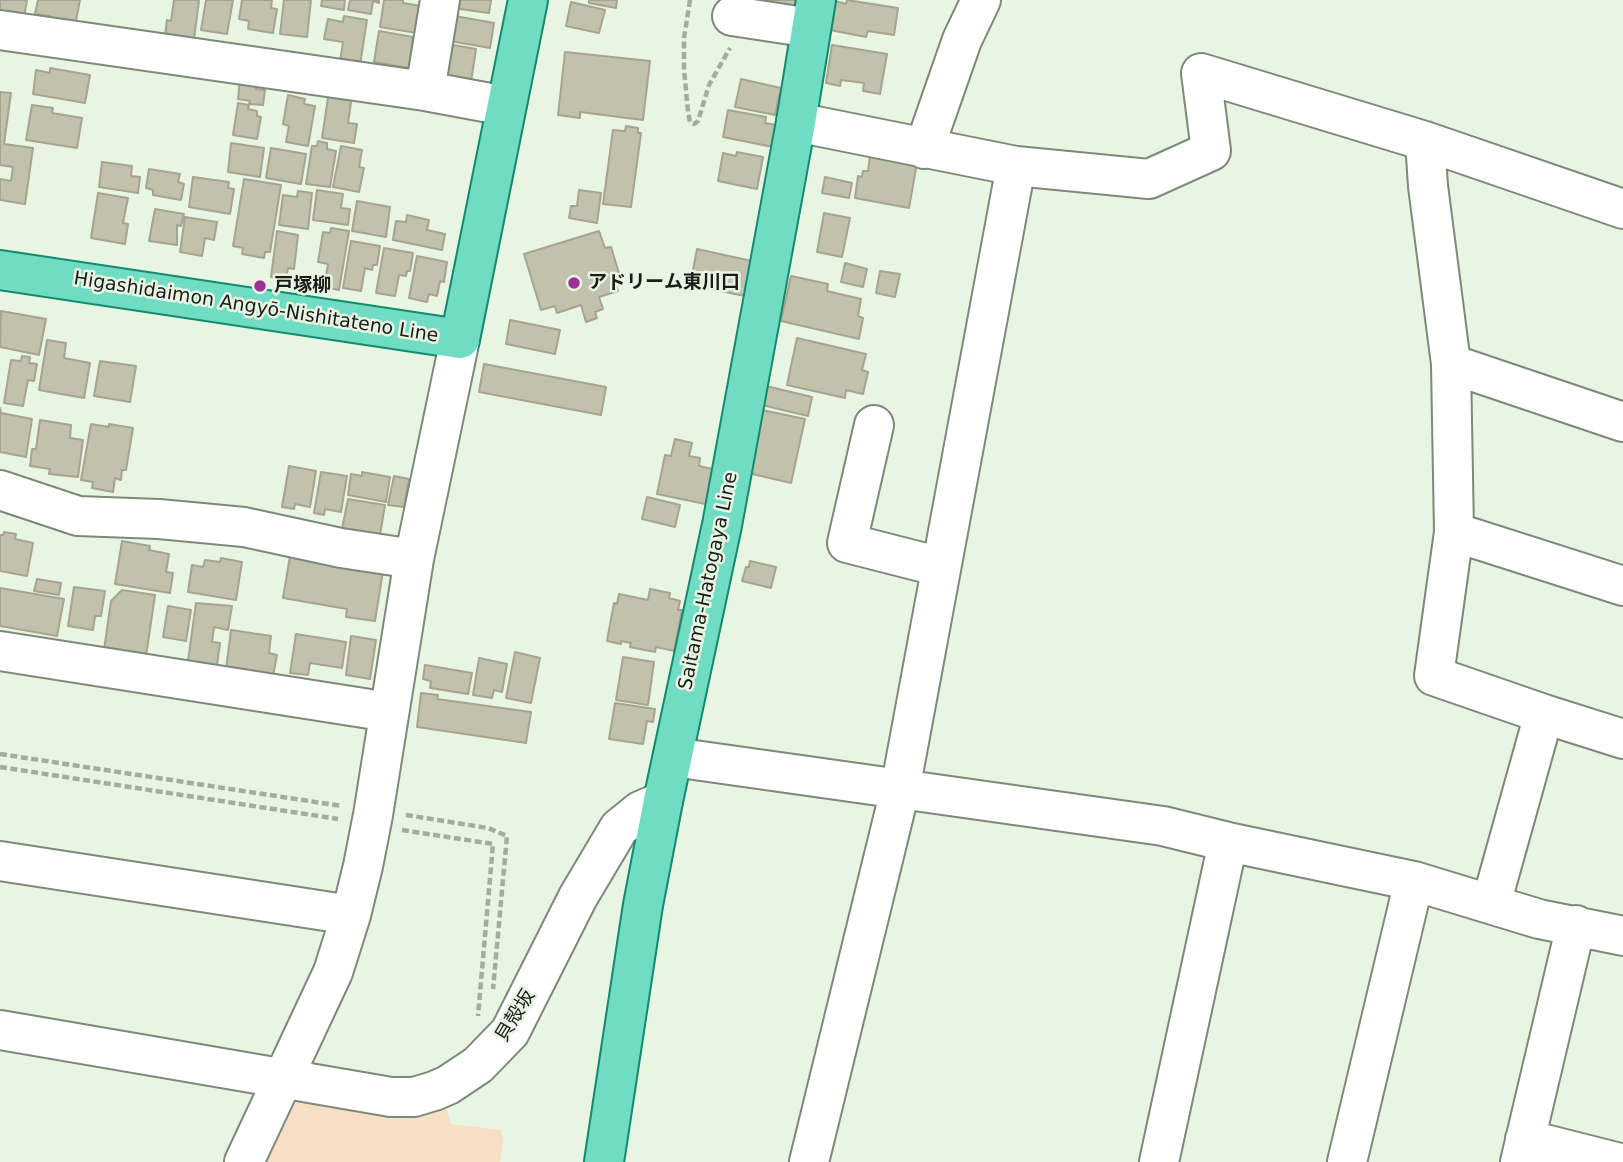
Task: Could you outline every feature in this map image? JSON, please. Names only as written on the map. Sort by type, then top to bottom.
[{"type":"main road","name":"Higashidaimon Angyō-Nishitateno Line","points":[[0,270],[460,339],[528,0]]},
{"type":"main road","name":"Saitama-Hatogaya Line","points":[[604,1162],[643,905],[722,525],[796,122],[813,14]]},
{"type":"street","points":[[425,91],[440,0]]},
{"type":"street","points":[[924,149],[962,40],[981,0]]},
{"type":"street","points":[[732,16],[813,14]]},
{"type":"street","points":[[0,30],[425,91],[506,106]]},
{"type":"street","points":[[796,122],[1016,166],[1149,179],[1211,151],[1201,73],[1425,141],[1623,209]]},
{"type":"street","points":[[1425,141],[1428,186],[1451,364],[1454,532],[1434,676],[1623,739]]},
{"type":"street","points":[[809,1162],[900,790],[1016,166]]},
{"type":"street","points":[[244,1162],[333,972],[351,915],[363,866],[414,558],[460,339]]},
{"type":"street","points":[[1451,364],[1623,422]]},
{"type":"street","points":[[874,425],[847,543],[941,567]]},
{"type":"street","points":[[0,490],[78,516],[159,519],[244,527],[341,548],[414,558]]},
{"type":"street","points":[[1454,532],[1623,586]]},
{"type":"street","points":[[0,651],[389,712]]},
{"type":"street","points":[[1491,904],[1544,714]]},
{"type":"street","points":[[673,757],[1163,826],[1414,881],[1539,919],[1623,936]]},
{"type":"street","name":"貝殻坂","points":[[0,1030],[284,1080],[391,1097],[414,1097],[448,1085],[474,1068],[510,1032],[578,897],[619,828],[640,811],[663,801]]},
{"type":"street","points":[[1159,1162],[1228,842]]},
{"type":"street","points":[[0,861],[351,915]]},
{"type":"street","points":[[1347,1162],[1414,881]]},
{"type":"street","points":[[1576,925],[1523,1151],[1616,1162]]},
{"type":"path","points":[[690,0],[684,38],[684,69],[688,112],[690,122],[694,124],[698,121],[709,85],[733,42],[727,22],[727,17],[732,16]]},
{"type":"path","points":[[0,754],[346,807]]},
{"type":"path","points":[[0,767],[345,820]]},
{"type":"path","points":[[398,814],[488,828],[507,836],[493,993]]},
{"type":"path","points":[[391,828],[493,844],[474,1068]]},
{"type":"shaded area","points":[[301,1101],[330,1104],[446,1103],[450,1124],[501,1130],[503,1141],[500,1162],[264,1162],[292,1106]]},
{"type":"building","points":[[0,0],[27,0],[24,17],[0,12]]},
{"type":"building","points":[[38,0],[80,0],[76,21],[62,19],[61,24],[49,22],[50,16],[35,14]]},
{"type":"building","points":[[174,0],[199,0],[194,39],[165,35],[167,20],[171,21]]},
{"type":"building","points":[[206,0],[233,0],[227,34],[201,30]]},
{"type":"building","points":[[242,0],[272,0],[271,8],[277,9],[273,33],[248,29],[249,21],[239,19]]},
{"type":"building","points":[[284,0],[311,0],[307,37],[280,34]]},
{"type":"building","points":[[322,0],[345,0],[344,10],[321,6]]},
{"type":"building","points":[[350,0],[379,0],[379,3],[373,1],[371,14],[348,10]]},
{"type":"building","points":[[384,0],[403,0],[403,3],[421,6],[417,33],[380,27]]},
{"type":"building","points":[[455,0],[491,0],[489,13],[453,8]]},
{"type":"building","points":[[589,0],[617,0],[616,8],[589,3]]},
{"type":"building","points":[[755,0],[804,0],[802,13],[755,3]]},
{"type":"building","points":[[847,0],[898,8],[894,35],[868,31],[866,37],[830,30],[835,1],[846,4]]},
{"type":"building","points":[[571,2],[605,10],[599,33],[566,26]]},
{"type":"building","points":[[344,16],[367,20],[360,65],[340,62],[343,42],[324,39],[328,19],[343,22]]},
{"type":"building","points":[[455,16],[494,23],[490,48],[450,41]]},
{"type":"building","points":[[379,31],[413,37],[409,68],[374,62]]},
{"type":"building","points":[[442,43],[476,49],[471,82],[443,78]]},
{"type":"building","points":[[832,45],[887,54],[880,94],[863,91],[864,83],[841,80],[840,86],[826,83]]},
{"type":"building","points":[[565,52],[650,61],[643,120],[580,112],[580,118],[558,115]]},
{"type":"building","points":[[50,68],[90,75],[85,103],[33,94],[36,70],[50,73]]},
{"type":"building","points":[[240,78],[257,80],[256,89],[265,90],[263,105],[249,104],[250,101],[238,99]]},
{"type":"building","points":[[741,79],[781,88],[775,115],[735,107]]},
{"type":"building","points":[[329,91],[352,95],[348,123],[357,124],[354,143],[322,138]]},
{"type":"building","points":[[0,92],[11,93],[4,144],[33,148],[25,204],[0,200],[0,179],[11,181],[13,167],[0,165]]},
{"type":"building","points":[[288,95],[305,99],[304,104],[315,106],[308,146],[286,142],[289,126],[283,124]]},
{"type":"building","points":[[238,103],[249,105],[248,109],[257,111],[257,116],[261,117],[257,139],[233,135]]},
{"type":"building","points":[[32,105],[53,108],[52,113],[82,118],[77,148],[26,140]]},
{"type":"building","points":[[728,110],[766,117],[765,123],[781,126],[778,148],[723,137]]},
{"type":"building","points":[[626,126],[638,128],[638,133],[641,133],[631,207],[603,204],[613,130],[625,131]]},
{"type":"building","points":[[318,141],[327,143],[327,149],[336,151],[330,187],[306,184],[312,146],[317,146]]},
{"type":"building","points":[[231,143],[264,148],[260,177],[228,172]]},
{"type":"building","points":[[341,146],[362,150],[359,167],[364,168],[359,192],[333,187]]},
{"type":"building","points":[[271,148],[306,154],[301,184],[266,178]]},
{"type":"building","points":[[737,152],[763,157],[757,189],[718,181],[723,153],[736,156]]},
{"type":"building","points":[[870,156],[917,163],[909,208],[855,198],[858,176],[862,177],[863,171],[868,171]]},
{"type":"building","points":[[102,162],[132,166],[131,176],[140,177],[138,193],[99,187]]},
{"type":"building","points":[[149,169],[180,174],[178,182],[184,184],[181,200],[153,195],[153,190],[146,188]]},
{"type":"building","points":[[193,177],[229,182],[228,188],[234,189],[230,214],[189,207]]},
{"type":"building","points":[[825,177],[852,183],[849,198],[822,193]]},
{"type":"building","points":[[244,179],[281,185],[270,252],[265,252],[264,258],[242,254],[243,248],[233,246]]},
{"type":"building","points":[[317,190],[343,194],[341,208],[350,209],[348,225],[313,220]]},
{"type":"building","points":[[579,190],[601,193],[597,223],[569,218],[571,206],[577,206]]},
{"type":"building","points":[[298,191],[312,193],[308,229],[279,225],[283,195],[297,197]]},
{"type":"building","points":[[98,193],[128,198],[123,223],[128,224],[125,244],[91,238]]},
{"type":"building","points":[[357,201],[390,207],[386,237],[352,231]]},
{"type":"building","points":[[155,209],[184,214],[181,226],[177,225],[177,245],[149,241]]},
{"type":"building","points":[[824,213],[850,218],[842,257],[817,252]]},
{"type":"building","points":[[407,215],[429,220],[427,230],[445,234],[442,250],[393,240],[396,221],[406,222]]},
{"type":"building","points":[[185,217],[217,222],[214,240],[205,238],[202,256],[180,252]]},
{"type":"building","points":[[331,228],[349,231],[339,290],[324,287],[328,264],[318,262],[323,232],[330,233]]},
{"type":"building","points":[[277,231],[298,235],[294,269],[288,268],[286,279],[271,277]]},
{"type":"building","name":"アドリーム東川口","points":[[599,231],[605,248],[611,247],[619,273],[613,275],[618,291],[599,297],[603,309],[595,312],[597,318],[586,322],[581,305],[557,313],[555,306],[541,310],[524,254]]},
{"type":"building","points":[[351,241],[380,246],[377,265],[373,265],[372,270],[365,268],[361,291],[343,288]]},
{"type":"building","points":[[384,248],[413,253],[410,271],[407,271],[406,276],[399,275],[395,296],[376,293]]},
{"type":"building","points":[[697,249],[752,261],[745,296],[690,285]]},
{"type":"building","points":[[417,256],[447,262],[444,282],[440,281],[437,296],[429,294],[427,302],[409,298]]},
{"type":"building","points":[[845,263],[867,269],[863,287],[841,282]]},
{"type":"building","points":[[880,271],[900,274],[895,297],[876,293]]},
{"type":"building","points":[[791,276],[828,284],[827,291],[861,299],[858,316],[863,318],[859,339],[781,321]]},
{"type":"building","points":[[1,311],[46,319],[39,355],[0,347]]},
{"type":"building","points":[[510,320],[560,330],[555,354],[506,344]]},
{"type":"building","points":[[797,338],[866,354],[862,370],[868,372],[863,394],[846,390],[845,398],[787,385]]},
{"type":"building","points":[[47,340],[66,343],[64,358],[90,363],[84,398],[39,390]]},
{"type":"building","points":[[22,356],[30,357],[29,363],[37,364],[34,381],[28,380],[23,406],[4,403],[11,360],[21,361]]},
{"type":"building","points":[[100,361],[136,366],[130,402],[94,396]]},
{"type":"building","points":[[484,364],[606,387],[601,415],[479,392]]},
{"type":"building","points":[[766,386],[812,397],[808,416],[762,405]]},
{"type":"building","points":[[0,408],[1,413],[32,419],[26,457],[0,452]]},
{"type":"building","points":[[762,410],[805,419],[791,483],[748,473]]},
{"type":"building","points":[[40,420],[71,425],[70,438],[83,440],[78,477],[49,474],[50,469],[30,466],[32,449],[36,449]]},
{"type":"building","points":[[91,424],[133,428],[126,470],[122,470],[121,480],[115,478],[113,492],[92,488],[93,482],[81,480]]},
{"type":"building","points":[[675,439],[692,443],[689,456],[700,458],[699,466],[717,470],[710,505],[657,494],[665,455],[671,456]]},
{"type":"building","points":[[289,466],[316,471],[310,507],[295,504],[294,509],[282,507]]},
{"type":"building","points":[[321,472],[347,476],[341,512],[325,509],[324,515],[314,513]]},
{"type":"building","points":[[362,472],[390,477],[386,502],[348,495],[351,474],[362,476]]},
{"type":"building","points":[[394,476],[409,479],[404,507],[388,505]]},
{"type":"building","points":[[647,497],[680,505],[675,527],[642,519]]},
{"type":"building","points":[[348,499],[385,505],[380,535],[342,529]]},
{"type":"building","points":[[4,532],[16,534],[15,539],[33,543],[27,576],[0,571],[0,535]]},
{"type":"building","points":[[122,541],[150,546],[149,550],[169,554],[166,572],[173,573],[170,593],[115,584]]},
{"type":"building","points":[[290,556],[383,571],[375,621],[346,617],[347,609],[283,598]]},
{"type":"building","points":[[221,558],[242,562],[236,600],[188,592],[192,565],[203,567],[205,560],[220,562]]},
{"type":"building","points":[[750,561],[776,567],[771,588],[742,581]]},
{"type":"building","points":[[37,579],[61,583],[59,595],[34,591]]},
{"type":"building","points":[[74,587],[105,591],[101,616],[95,616],[93,630],[68,626]]},
{"type":"building","points":[[0,588],[64,599],[57,636],[0,626]]},
{"type":"building","points":[[650,589],[670,593],[669,598],[680,601],[678,610],[682,610],[674,651],[656,647],[655,652],[630,647],[631,643],[607,641],[614,603],[617,604],[619,594],[648,600]]},
{"type":"building","points":[[122,590],[155,595],[146,656],[104,650],[111,601]]},
{"type":"building","points":[[196,603],[232,606],[228,630],[214,627],[212,642],[220,643],[217,665],[188,661]]},
{"type":"building","points":[[168,606],[191,610],[186,641],[163,637]]},
{"type":"building","points":[[231,630],[271,636],[269,653],[277,655],[273,676],[226,669]]},
{"type":"building","points":[[296,634],[346,642],[342,668],[310,663],[308,675],[290,673]]},
{"type":"building","points":[[351,636],[376,640],[370,679],[346,675]]},
{"type":"building","points":[[515,652],[540,658],[531,703],[506,698]]},
{"type":"building","points":[[623,657],[654,662],[648,705],[616,700]]},
{"type":"building","points":[[479,658],[507,664],[502,692],[494,690],[492,698],[473,695]]},
{"type":"building","points":[[425,665],[472,673],[468,694],[430,688],[431,681],[423,679]]},
{"type":"building","points":[[421,693],[438,695],[437,699],[531,712],[526,743],[417,727]]},
{"type":"building","points":[[615,703],[655,709],[653,722],[647,721],[643,744],[609,739]]},
{"type":"place","name":"アドリーム東川口","points":[[574,283]]},
{"type":"place","name":"戸塚柳","points":[[260,286]]}]
